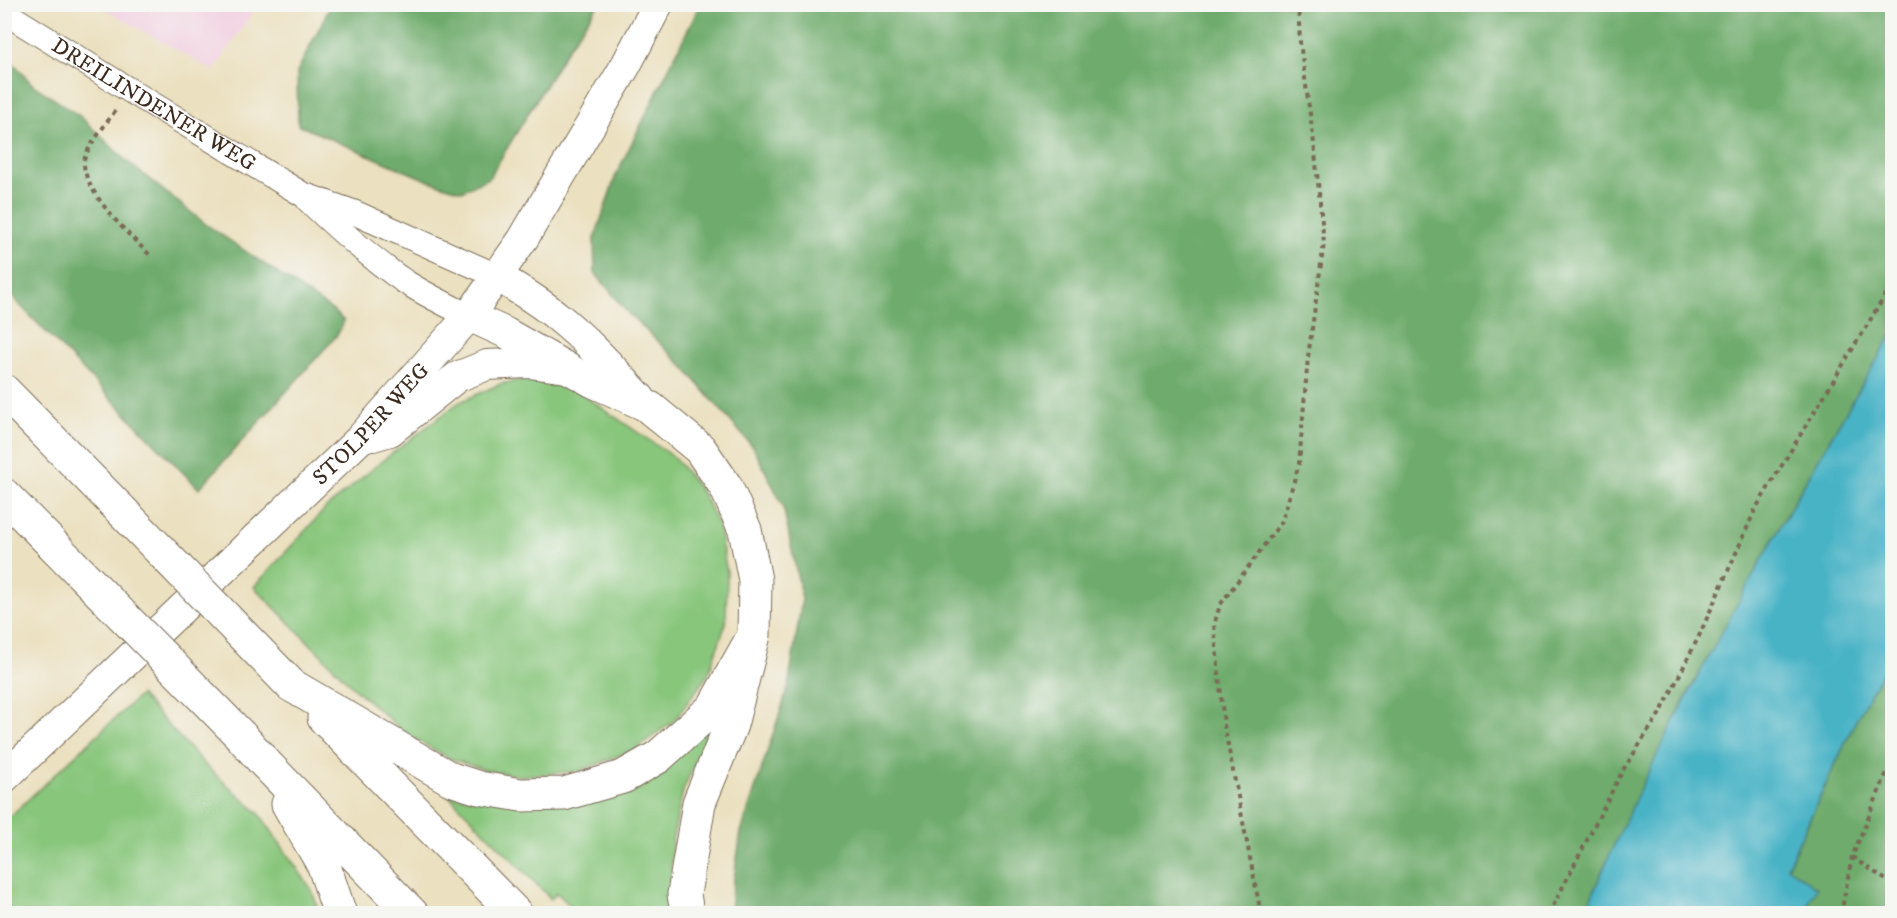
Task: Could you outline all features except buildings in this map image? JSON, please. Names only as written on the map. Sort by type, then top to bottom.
[{"type":"highway","points":[[4,391],[516,914]]},
{"type":"highway","points":[[650,408],[700,449],[726,487],[745,531],[755,580],[754,635],[731,725],[699,803],[684,894],[687,914]]},
{"type":"highway","points":[[4,495],[412,914]]},
{"type":"highway","points":[[291,685],[451,779],[479,788],[521,795],[564,794],[623,777],[658,757],[713,708],[754,635]]},
{"type":"highway","points":[[265,763],[324,866],[340,914]]},
{"type":"street","name":"STOLPER WEG","points":[[4,778],[359,440],[469,316],[524,239],[626,65],[658,4]]},
{"type":"street","name":"DREILINDENER WEG","points":[[4,12],[302,194],[353,212],[497,276]]},
{"type":"street","name":"DREILINDENER WEG","points":[[302,194],[340,231],[404,281],[469,316]]},
{"type":"street","points":[[497,276],[559,317],[605,360],[650,408]]},
{"type":"street","points":[[469,316],[506,333],[592,382],[650,408]]},
{"type":"street","points":[[359,440],[390,431],[457,377],[487,365],[529,363],[567,368]]},
{"type":"path","points":[[1262,914],[1224,724],[1214,625],[1220,605],[1282,521],[1299,464],[1308,357],[1324,243],[1314,143],[1300,42],[1298,4]]},
{"type":"path","points":[[129,90],[85,157],[84,172],[98,199],[130,237],[152,257]]},
{"type":"path","points":[[1549,914],[1623,770],[1662,710],[1700,636],[1756,508],[1893,284]]},
{"type":"path","points":[[1841,914],[1852,857],[1893,760]]},
{"type":"path","points":[[1852,857],[1893,884]]},
{"type":"shaded area","points":[[98,5],[257,5],[214,71]]},
{"type":"green space","points":[[331,4],[598,5],[568,48],[489,178],[462,191],[429,181],[298,125],[297,72]]},
{"type":"green space","points":[[700,5],[1892,5],[1892,335],[1792,505],[1684,701],[1602,871],[1585,913],[732,913],[731,898],[741,832],[788,688],[802,599],[783,506],[753,447],[681,364],[627,312],[595,273],[594,240],[616,175]]},
{"type":"green space","points":[[5,58],[17,67],[32,84],[81,117],[124,159],[207,225],[332,310],[344,321],[337,335],[199,489],[5,290]]},
{"type":"green space","points":[[525,374],[546,376],[570,386],[675,458],[703,494],[718,525],[727,572],[726,623],[708,675],[674,721],[635,749],[580,771],[521,776],[486,770],[451,759],[406,734],[358,692],[254,587],[326,508],[382,461],[458,403],[500,384],[520,380]]},
{"type":"green space","points":[[1892,655],[1892,913],[1764,914],[1766,910],[1805,910],[1816,888],[1787,868],[1857,718]]},
{"type":"green space","points":[[140,695],[207,767],[259,813],[312,890],[319,913],[5,913],[5,821]]},
{"type":"green space","points":[[715,715],[683,791],[672,841],[670,913],[578,913],[557,893],[551,899],[449,796],[545,803]]},
{"type":"water","points":[[1892,335],[1892,655],[1857,718],[1787,867],[1817,888],[1805,910],[1766,910],[1764,914],[1585,913],[1641,787],[1683,705],[1801,489]]}]
